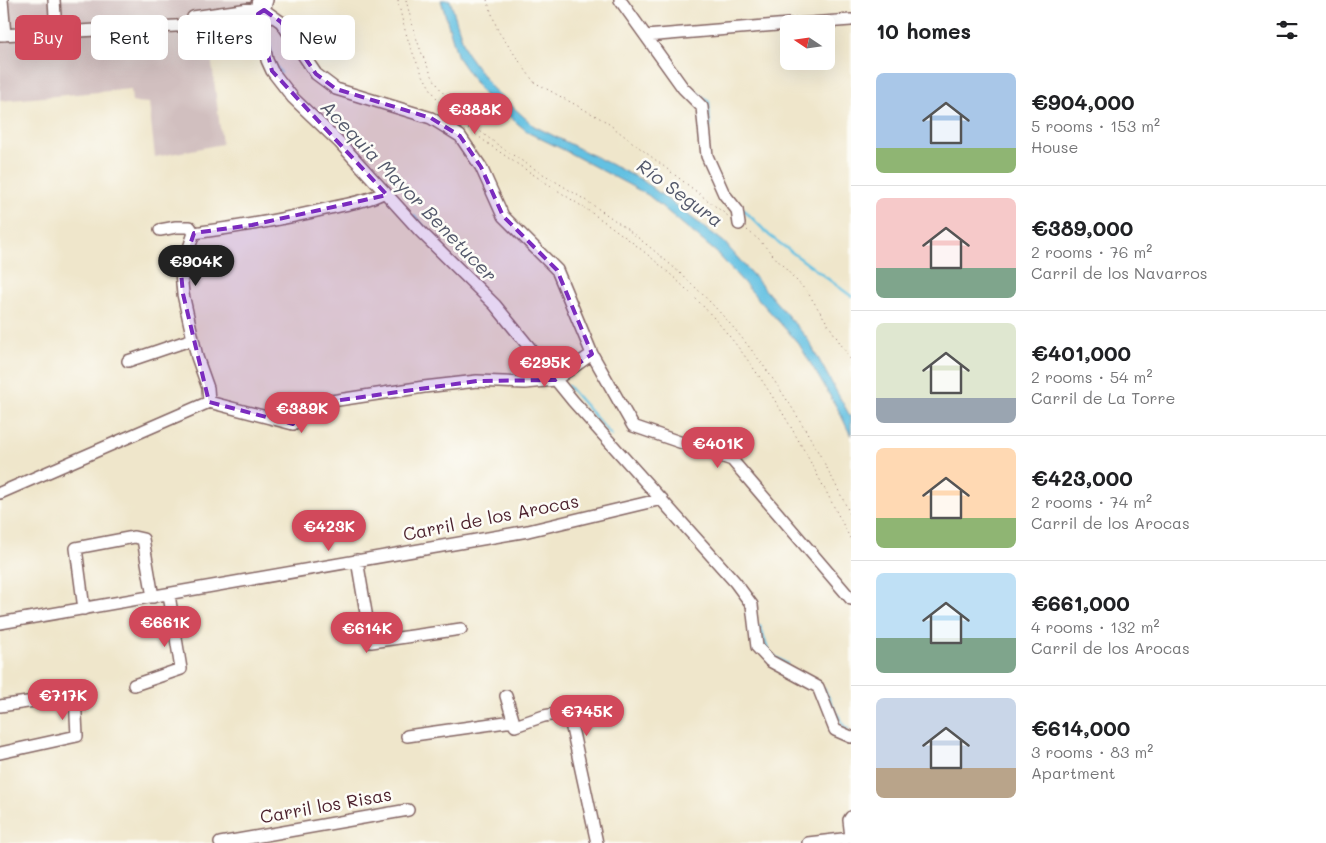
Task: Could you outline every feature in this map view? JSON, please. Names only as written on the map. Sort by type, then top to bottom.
[{"type":"street","points":[[2,0],[2,35],[15,34]]},
{"type":"street","points":[[54,0],[55,15]]},
{"type":"street","points":[[620,0],[683,88],[702,107],[707,156],[724,194],[737,210],[739,224]]},
{"type":"street","points":[[81,31],[239,21],[262,6]]},
{"type":"street","points":[[262,6],[267,60],[272,71],[293,98],[340,143],[420,231],[495,305],[556,380],[735,582],[752,605],[757,647],[770,660],[818,687],[835,730],[851,738]]},
{"type":"street","points":[[262,6],[281,22],[316,74],[336,90],[431,118],[460,136],[481,167],[502,216],[557,270],[592,354],[633,426],[732,460],[851,599]]},
{"type":"street","points":[[835,21],[851,20]]},
{"type":"street","points":[[646,36],[780,25]]},
{"type":"street","points":[[194,234],[252,225],[304,214],[374,198],[385,192]]},
{"type":"street","points":[[160,230],[190,227],[194,234],[181,272],[183,294],[197,357],[208,388],[209,402]]},
{"type":"street","points":[[128,361],[193,339]]},
{"type":"street","points":[[0,493],[209,402],[293,424],[305,404],[424,387],[477,382],[525,383],[556,380],[592,354]]},
{"type":"street","name":"Carril de los Arocas","points":[[0,623],[153,598],[356,560],[528,531],[662,500]]},
{"type":"street","points":[[84,610],[76,548],[134,537],[143,539],[153,598]]},
{"type":"street","points":[[356,560],[371,642],[461,629]]},
{"type":"street","points":[[134,685],[181,669],[169,595]]},
{"type":"street","points":[[0,706],[75,695],[77,736],[0,752]]},
{"type":"street","points":[[506,696],[515,726],[544,716],[561,713],[570,720],[597,843]]},
{"type":"street","points":[[407,736],[513,721]]},
{"type":"street","name":"Carril los Risas","points":[[220,843],[408,810]]},
{"type":"street","points":[[808,843],[851,838],[849,820],[851,817]]},
{"type":"path","points":[[398,0],[402,22],[413,55],[425,80],[452,116],[492,147],[604,221],[640,248],[698,300],[738,346],[766,387],[812,464],[851,540]]},
{"type":"path","points":[[406,0],[413,29],[426,64],[443,93],[465,119],[515,155],[624,225],[695,287],[750,346],[799,419],[851,516]]},
{"type":"path","points":[[487,0],[498,32],[534,82],[605,121],[759,240],[808,293],[851,360]]},
{"type":"highlighted area","points":[[264,10],[281,22],[316,74],[336,89],[431,118],[460,136],[481,167],[503,216],[557,270],[592,354],[555,380],[477,381],[305,405],[293,424],[209,402],[183,294],[181,272],[194,233],[252,225],[387,195],[272,71],[258,14]]},
{"type":"shaded area","points":[[0,0],[267,0],[230,15],[178,15],[178,60],[212,60],[222,144],[155,157],[149,103],[132,102],[131,89],[0,101]]},
{"type":"water","points":[[441,0],[450,0],[466,52],[492,88],[534,126],[642,180],[724,242],[807,338],[851,418],[851,436],[839,411],[799,344],[716,252],[648,195],[529,133],[484,95],[458,58]]},
{"type":"waterway","name":"Acequia Mayor Benetucer","points":[[271,49],[272,55]]},
{"type":"waterway","name":"Acequia Mayor Benetucer","points":[[274,63],[281,73]]},
{"type":"waterway","points":[[691,88],[709,102],[710,129]]},
{"type":"waterway","points":[[740,206],[770,236],[851,296]]},
{"type":"waterway","name":"Acequia Mayor Benetucer","points":[[414,216],[438,241]]},
{"type":"waterway","name":"Acequia Mayor Benetucer","points":[[568,386],[612,436]]},
{"type":"waterway","name":"Acequia Mayor Benetucer","points":[[760,626],[769,653],[787,664]]},
{"type":"waterway","name":"Acequia Mayor Benetucer","points":[[824,689],[845,728],[848,729]]},
{"type":"water label","name":"Río Segura","points":[[680,193]]}]
